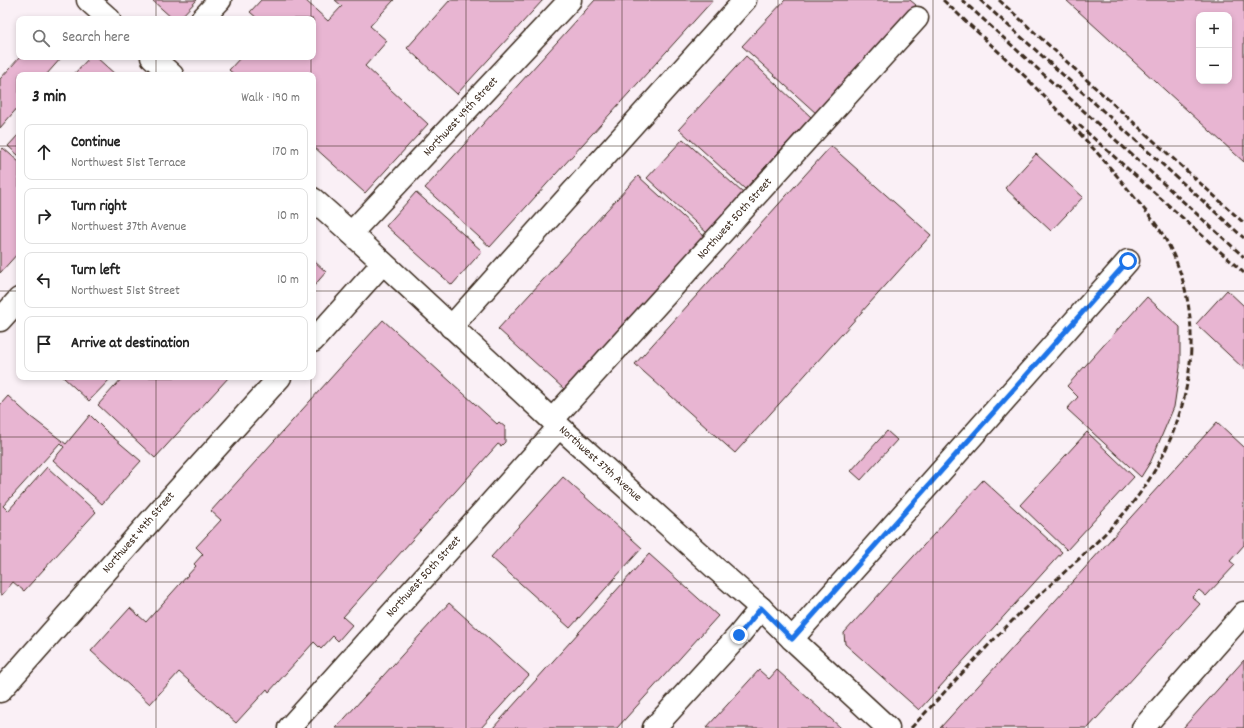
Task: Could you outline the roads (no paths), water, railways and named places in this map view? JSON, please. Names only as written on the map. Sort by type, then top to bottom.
[{"type":"street","points":[[88,0],[105,16]]},
{"type":"street","points":[[205,16],[220,0]]},
{"type":"street","name":"Northwest 49th Street","points":[[351,233],[570,0]]},
{"type":"street","points":[[452,327],[745,0]]},
{"type":"street","name":"Northwest 50th Street","points":[[289,728],[555,424],[918,18]]},
{"type":"street","name":"Northwest 37th Avenue","points":[[316,203],[351,233],[555,424],[761,608],[792,639],[888,728]]},
{"type":"street","points":[[792,639],[1128,261]]},
{"type":"street","points":[[316,338],[383,264]]},
{"type":"street","points":[[0,320],[16,302]]},
{"type":"street","name":"Northwest 49th Street","points":[[0,691],[170,498],[277,380]]},
{"type":"street","points":[[654,728],[739,635],[761,608]]},
{"type":"street","points":[[1142,728],[1244,614]]},
{"type":"railway","points":[[943,0],[1031,82]]},
{"type":"railway","points":[[962,0],[1244,257]]},
{"type":"railway","points":[[980,0],[1244,238]]},
{"type":"railway","points":[[999,0],[1244,223]]},
{"type":"railway","points":[[911,728],[1017,616],[1090,548],[1131,505],[1152,475],[1168,443],[1181,409],[1189,374],[1191,338],[1188,303],[1179,268],[1163,235],[1148,214],[1106,164],[1068,121],[1027,79]]},
{"type":"railway","points":[[1079,125],[1244,273]]}]
